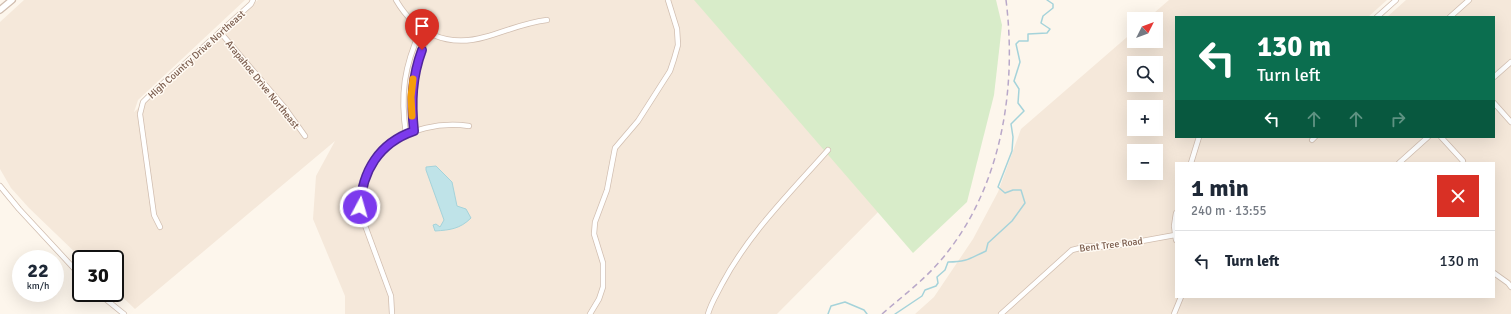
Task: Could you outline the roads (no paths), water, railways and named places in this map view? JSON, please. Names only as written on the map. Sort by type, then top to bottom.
[{"type":"street","points":[[0,10],[12,0]]},
{"type":"street","name":"High Country Drive Northeast","points":[[160,227],[154,215],[140,108],[148,96],[251,4],[253,0]]},
{"type":"street","points":[[396,0],[403,13],[421,30],[443,39],[469,41],[528,22],[547,20]]},
{"type":"street","points":[[590,314],[603,287],[603,263],[594,234],[595,222],[607,190],[615,148],[638,121],[670,71],[678,45],[677,29],[668,0]]},
{"type":"street","points":[[1379,16],[1396,0]]},
{"type":"street","points":[[1451,16],[1469,0]]},
{"type":"street","points":[[406,134],[402,114],[404,79],[407,63],[421,30]]},
{"type":"street","name":"Arapahoe Drive Northeast","points":[[220,32],[285,108],[305,136]]},
{"type":"street","points":[[414,131],[411,97],[413,80],[416,66],[429,34]]},
{"type":"street","points":[[1495,76],[1511,62]]},
{"type":"street","points":[[1495,104],[1511,122]]},
{"type":"street","points":[[392,314],[391,296],[363,220],[360,207],[364,179],[376,157],[396,139],[414,131],[451,124],[469,126]]},
{"type":"street","points":[[1191,162],[1199,138]]},
{"type":"street","points":[[1400,162],[1427,138]]},
{"type":"street","points":[[1442,138],[1463,161]]},
{"type":"street","points":[[708,314],[710,306],[732,264],[755,232],[828,150]]},
{"type":"street","points":[[0,186],[19,209],[72,266]]},
{"type":"street","points":[[1175,220],[1175,237]]},
{"type":"street","name":"Bent Tree Road","points":[[1001,314],[1072,250],[1088,246],[1109,247],[1175,237]]},
{"type":"street","points":[[1495,274],[1508,283],[1511,288]]},
{"type":"street","points":[[1174,314],[1181,298]]},
{"type":"street","points":[[109,302],[124,314]]},
{"type":"water","points":[[436,166],[452,182],[457,206],[466,209],[471,218],[463,225],[435,231],[433,225],[436,224],[440,227],[444,220],[426,167]]},
{"type":"waterway","points":[[895,314],[922,296],[925,290],[936,286],[938,283],[937,277],[945,270],[948,262],[972,258],[986,251],[988,243],[1012,221],[1025,203],[1021,190],[1013,190],[1005,193],[998,187],[1012,151],[1013,137],[1011,124],[1024,111],[1018,103],[1019,89],[1014,81],[1020,62],[1016,44],[1019,41],[1028,41],[1028,34],[1047,33],[1050,29],[1041,23],[1043,16],[1053,8],[1053,4],[1047,0]]},
{"type":"waterway","points":[[828,314],[831,306],[845,302],[864,310],[867,314]]},
{"type":"railway","points":[[882,314],[916,286],[946,254],[965,227],[981,197],[992,166],[1001,133],[1007,100],[1009,33],[1006,0]]}]
